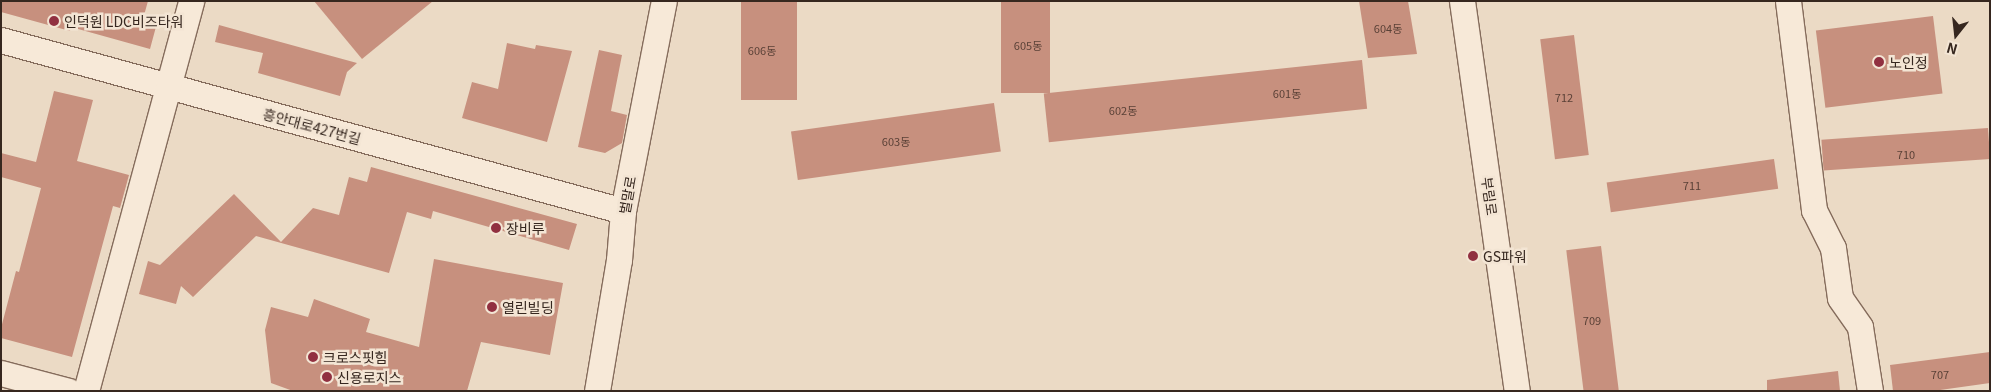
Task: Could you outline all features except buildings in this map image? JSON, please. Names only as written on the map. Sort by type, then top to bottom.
[{"type":"street","points":[[86,391],[190,1]]},
{"type":"street","name":"벌말로","points":[[597,391],[624,210],[664,1]]},
{"type":"street","name":"부림로","points":[[1462,1],[1517,391]]},
{"type":"street","points":[[1788,1],[1814,210],[1833,248],[1840,298],[1860,326],[1870,391]]},
{"type":"street","name":"흥안대로427번길","points":[[1,40],[167,87],[624,210]]},
{"type":"street","points":[[1,374],[69,391]]},
{"type":"place","name":"인덕원 LDC비즈타워","points":[[54,21]]},
{"type":"place","name":"노인정","points":[[1879,62]]},
{"type":"place","name":"장비루","points":[[496,228]]},
{"type":"place","name":"GS파워","points":[[1473,256]]},
{"type":"place","name":"열린빌딩","points":[[492,307]]},
{"type":"place","name":"크로스핏힘","points":[[313,357]]},
{"type":"place","name":"신용로지스","points":[[327,377]]}]
